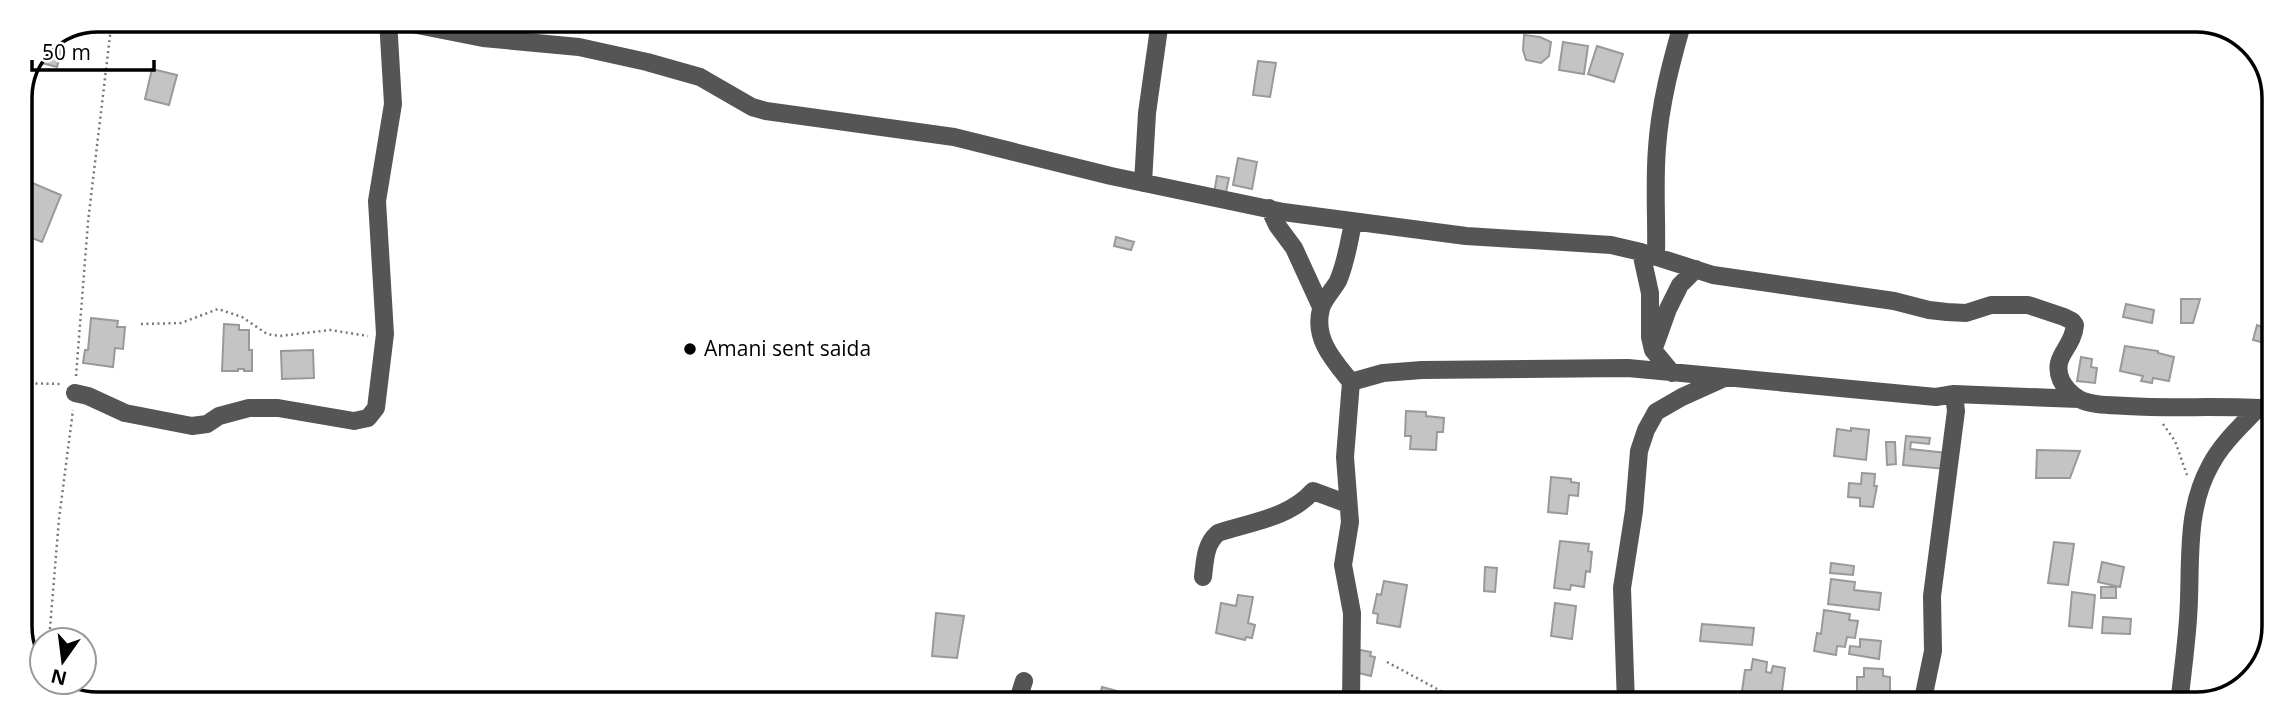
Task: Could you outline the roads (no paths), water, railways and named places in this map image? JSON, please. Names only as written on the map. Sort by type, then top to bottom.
[{"type":"street","points":[[75,389],[125,413],[192,426],[207,424],[219,416],[248,408],[278,408],[354,421],[368,418],[376,408],[385,334],[377,201],[393,104],[390,32]]},
{"type":"street","points":[[452,32],[483,38],[579,47],[700,77],[752,107],[766,111],[954,137],[1143,184],[1283,212],[1466,236],[1611,245],[1713,275],[1894,301],[1929,310],[1965,313],[1991,305],[2028,305],[2072,321],[2075,330],[2072,342],[2062,354],[2058,366],[2061,381],[2079,398]]},
{"type":"street","points":[[1143,184],[1147,113],[1158,32]]},
{"type":"street","points":[[1672,373],[1653,350],[1650,337],[1649,254],[1657,148],[1666,80],[1680,32]]},
{"type":"street","points":[[1269,208],[1277,225],[1294,248],[1321,307],[1322,339],[1327,354],[1350,382],[1345,457],[1349,532],[1343,570],[1352,613],[1351,693]]},
{"type":"street","points":[[1321,307],[1329,298],[1338,279],[1353,223]]},
{"type":"street","points":[[1653,350],[1668,309],[1681,285],[1696,269]]},
{"type":"street","points":[[1350,382],[1383,373],[1422,370],[1628,368],[1936,397],[1954,394],[2079,398],[2104,405],[2156,408],[2262,408]]},
{"type":"street","points":[[1626,693],[1622,588],[1634,511],[1639,451],[1656,412],[1724,378]]},
{"type":"street","points":[[1924,693],[1933,651],[1932,596],[1956,411],[1954,394]]},
{"type":"street","points":[[2180,693],[2188,617],[2189,553],[2199,492],[2210,466],[2228,440],[2262,411]]},
{"type":"street","points":[[1203,577],[1207,547],[1218,533],[1283,513],[1313,491],[1349,503]]},
{"type":"street","points":[[1020,693],[1024,681]]},
{"type":"place","name":"Amani sent saida","points":[[690,349]]}]
